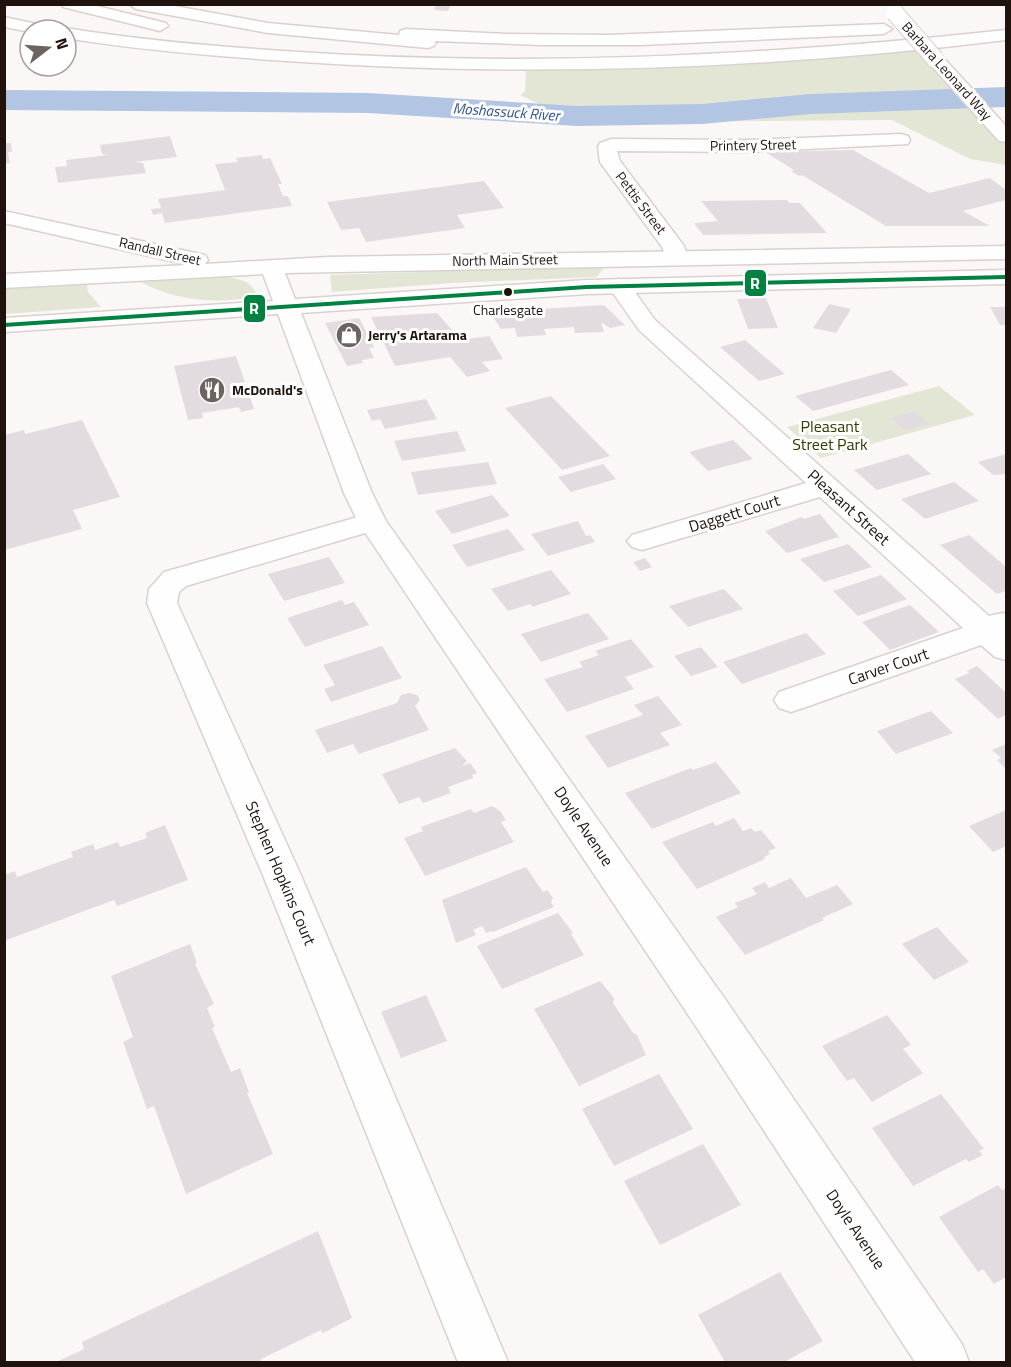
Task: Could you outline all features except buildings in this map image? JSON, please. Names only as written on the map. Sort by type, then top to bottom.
[{"type":"main road","points":[[68,4],[177,30],[348,52],[535,64]]},
{"type":"main road","points":[[136,4],[216,20],[313,33],[408,42],[499,46],[681,46],[809,38],[893,15]]},
{"type":"main road","points":[[206,4],[344,28],[490,39],[639,40],[823,30],[893,15],[924,26]]},
{"type":"main road","name":"Barbara Leonard Way","points":[[893,15],[1006,137]]},
{"type":"main road","points":[[78,35],[172,47],[332,61],[666,64],[847,52],[1006,34]]},
{"type":"main road","name":"Printery Street","points":[[607,147],[611,144],[748,146],[901,140]]},
{"type":"main road","name":"Pettis Street","points":[[607,147],[610,162],[673,246],[677,258]]},
{"type":"main road","name":"Randall Street","points":[[4,217],[198,260],[271,266]]},
{"type":"main road","points":[[6,281],[44,264],[55,253],[59,243],[50,228]]},
{"type":"main road","name":"Randall Street","points":[[50,228],[91,246],[119,275],[147,295],[202,312]]},
{"type":"main road","name":"North Main Street","points":[[6,281],[271,266],[467,260],[1006,252]]},
{"type":"main road","name":"Doyle Avenue","points":[[271,266],[358,493],[372,522],[710,1012],[944,1362]]},
{"type":"main road","name":"North Main Street","points":[[4,325],[619,285],[1006,276]]},
{"type":"main road","name":"Pleasant Street","points":[[619,285],[647,326],[827,486],[999,634]]},
{"type":"main road","name":"Daggett Court","points":[[642,541],[827,486]]},
{"type":"main road","name":"Stephen Hopkins Court","points":[[372,522],[175,579],[164,589],[162,603],[286,884],[483,1362]]},
{"type":"main road","name":"Carver Court","points":[[791,700],[968,638],[999,634]]},
{"type":"green space","points":[[917,46],[993,131],[1006,142],[1006,165],[970,159],[892,120],[622,122],[570,115],[521,95],[525,91],[526,66]]},
{"type":"green space","points":[[605,266],[597,277],[452,283],[332,292],[330,275]]},
{"type":"green space","points":[[218,276],[247,283],[255,290],[257,296],[243,299],[198,300],[168,293],[141,282],[145,279]]},
{"type":"green space","points":[[87,283],[88,292],[101,307],[5,314],[4,287]]},
{"type":"green space","name":"Pleasant Street Park","points":[[939,386],[975,415],[821,458],[787,427]]},
{"type":"waterway","name":"Moshassuck River","points":[[4,100],[368,103],[577,116],[702,114],[811,104],[1006,97]]},
{"type":"transit line","name":"R","points":[[4,325],[587,287],[1006,277]]},
{"type":"place","name":"Charlesgate","points":[[508,292]]},
{"type":"place","name":"Jerry's Artarama","points":[[349,335]]},
{"type":"place","name":"McDonald's","points":[[212,390]]}]
